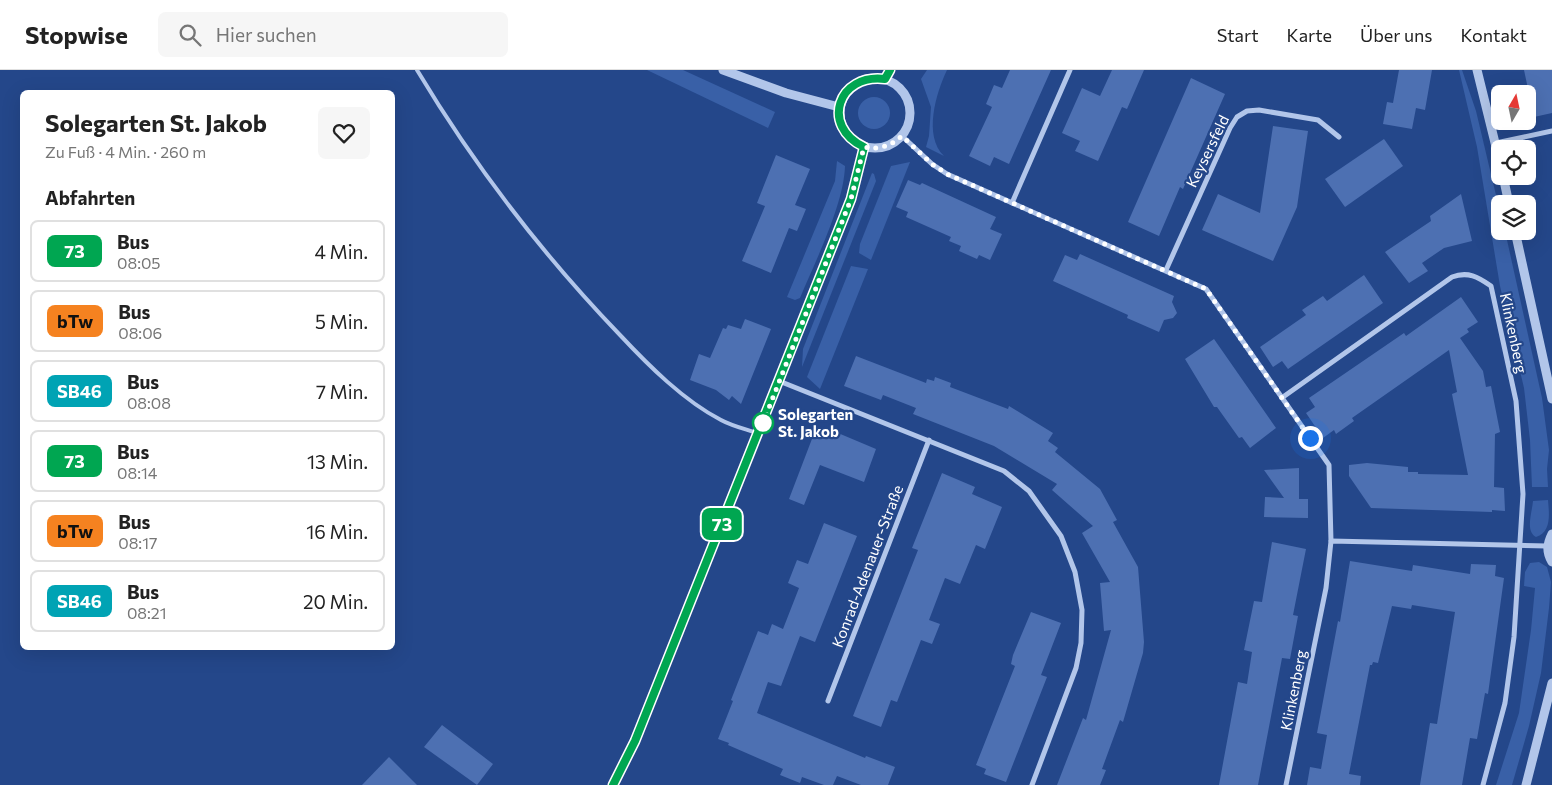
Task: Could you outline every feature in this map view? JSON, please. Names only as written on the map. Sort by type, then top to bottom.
[{"type":"street","points":[[723,70],[786,93],[839,107]]},
{"type":"street","points":[[885,79],[890,70]]},
{"type":"street","points":[[1012,203],[1070,70]]},
{"type":"street","points":[[1477,70],[1495,140]]},
{"type":"street","points":[[873,77],[885,79],[900,88],[909,104],[910,116],[908,127],[893,144],[884,148],[864,147],[847,136],[839,117],[839,107],[843,96],[856,83],[873,77]]},
{"type":"street","name":"Keysersfeld","points":[[1166,270],[1230,128],[1237,117],[1247,111],[1259,110],[1318,120],[1339,138]]},
{"type":"street","points":[[1510,140],[1552,131]]},
{"type":"street","points":[[902,136],[932,164],[947,174],[1166,270]]},
{"type":"street","points":[[613,785],[635,741],[851,199],[864,147]]},
{"type":"street","points":[[1517,240],[1552,399]]},
{"type":"street","name":"Klinkenberg","points":[[1166,270],[1206,289],[1283,396],[1329,465],[1331,541],[1326,588],[1286,785]]},
{"type":"street","name":"Klinkenberg","points":[[1283,396],[1452,277],[1462,273],[1476,276],[1491,286],[1516,401],[1523,494],[1514,638],[1505,703],[1483,785]]},
{"type":"street","points":[[779,381],[1004,471],[1029,491],[1061,536],[1075,572],[1082,610],[1081,643],[1076,668],[1032,785]]},
{"type":"street","name":"Konrad-Adenauer-Straße","points":[[828,701],[929,440]]},
{"type":"street","points":[[1552,534],[1547,546],[1552,562]]},
{"type":"street","points":[[1331,541],[1547,546]]},
{"type":"street","points":[[1526,785],[1552,683]]},
{"type":"lane","points":[[417,70],[447,119],[479,164],[571,282],[599,313],[657,372],[706,411],[722,420],[758,433]]},
{"type":"shaded area","points":[[647,70],[683,70],[775,112],[768,128]]},
{"type":"shaded area","points":[[927,70],[947,70],[939,90],[933,114],[934,137],[938,148],[944,156],[926,147],[929,136],[931,107],[921,79]]},
{"type":"shaded area","points":[[1459,70],[1462,70],[1476,111],[1491,174],[1491,185],[1494,185],[1496,195],[1491,195],[1491,232],[1477,147]]},
{"type":"shaded area","points":[[874,97],[880,98],[885,102],[889,107],[889,119],[885,124],[880,128],[874,129],[868,128],[863,124],[859,119],[858,113],[859,107],[863,102],[868,98]]},
{"type":"shaded area","points":[[837,161],[845,166],[840,198],[828,233],[800,298],[795,300],[787,297],[835,181]]},
{"type":"shaded area","points":[[910,162],[871,260],[859,253],[860,244],[891,166]]},
{"type":"shaded area","points":[[872,173],[876,181],[802,367],[803,349]]},
{"type":"shaded area","points":[[1492,240],[1507,240],[1542,398],[1549,450],[1548,487],[1532,487],[1530,440],[1524,388],[1500,286]]},
{"type":"shaded area","points":[[851,266],[868,269],[820,389],[807,377]]},
{"type":"shaded area","points":[[1548,500],[1549,516],[1547,527],[1541,535],[1536,537],[1531,531],[1530,526],[1533,501]]},
{"type":"shaded area","points":[[1539,562],[1547,567],[1551,582],[1541,673],[1529,726],[1512,785],[1496,785],[1519,713],[1531,630],[1535,588],[1524,586],[1525,572],[1530,563]]},
{"type":"building","points":[[1010,70],[1051,70],[1009,164],[994,157],[990,166],[969,156],[992,107],[986,104],[994,85],[1002,88]]},
{"type":"building","points":[[1112,70],[1144,70],[1127,109],[1122,107],[1098,161],[1075,151],[1080,141],[1062,133],[1082,88],[1100,96]]},
{"type":"building","points":[[1399,70],[1432,70],[1425,110],[1416,108],[1412,129],[1383,124],[1387,102],[1393,103]]},
{"type":"building","points":[[1524,70],[1552,70],[1552,113],[1536,117],[1536,85],[1527,85]]},
{"type":"building","points":[[1191,78],[1225,94],[1183,189],[1180,187],[1159,236],[1128,222]]},
{"type":"building","points":[[1273,126],[1308,131],[1297,207],[1273,261],[1202,230],[1218,194],[1260,213]]},
{"type":"building","points":[[1384,139],[1403,166],[1345,207],[1325,179]]},
{"type":"building","points":[[776,155],[810,169],[795,205],[806,209],[797,231],[789,228],[771,273],[742,261],[765,206],[757,203]]},
{"type":"building","points":[[908,180],[920,185],[922,183],[996,217],[990,229],[1002,234],[990,260],[979,255],[977,259],[959,251],[961,246],[949,241],[951,237],[906,217],[908,212],[896,207]]},
{"type":"building","points":[[1461,194],[1472,241],[1444,248],[1422,263],[1428,271],[1409,283],[1385,252],[1431,221],[1430,216]]},
{"type":"building","points":[[1080,254],[1174,296],[1172,302],[1177,313],[1173,318],[1164,320],[1159,332],[1127,318],[1128,315],[1053,281],[1065,255],[1077,260]]},
{"type":"building","points":[[1364,275],[1383,303],[1288,369],[1282,361],[1273,367],[1260,347],[1306,315],[1302,310],[1323,296],[1327,301]]},
{"type":"building","points":[[1461,297],[1478,322],[1467,329],[1469,332],[1460,338],[1483,371],[1486,387],[1491,386],[1500,432],[1495,434],[1494,487],[1504,488],[1505,511],[1371,508],[1349,476],[1349,465],[1367,463],[1408,467],[1408,472],[1418,472],[1418,474],[1468,475],[1452,394],[1457,392],[1449,350],[1352,418],[1354,421],[1336,434],[1334,430],[1323,438],[1306,413],[1315,407],[1309,398],[1404,333],[1406,336]]},
{"type":"building","points":[[745,319],[771,329],[741,404],[732,396],[729,400],[716,390],[690,380],[699,354],[710,358],[723,328],[726,329],[728,325],[741,329]]},
{"type":"building","points":[[1214,339],[1276,428],[1250,448],[1242,437],[1239,438],[1217,407],[1214,407],[1185,359]]},
{"type":"building","points":[[856,356],[926,383],[927,379],[934,381],[935,377],[951,383],[950,387],[1008,409],[1009,406],[1053,433],[1048,441],[1058,448],[1055,452],[1100,489],[1117,520],[1113,522],[1138,567],[1144,642],[1143,653],[1123,722],[1120,720],[1102,769],[1106,770],[1100,785],[1057,785],[1083,718],[1086,720],[1111,630],[1104,631],[1100,583],[1110,582],[1082,533],[1093,526],[1052,490],[1057,484],[994,446],[913,414],[916,408],[883,395],[881,400],[844,386]]},
{"type":"building","points":[[815,431],[836,439],[838,433],[876,449],[864,482],[820,465],[804,505],[789,499]]},
{"type":"building","points":[[1299,468],[1299,499],[1308,499],[1308,518],[1264,517],[1265,497],[1284,498],[1264,470]]},
{"type":"building","points":[[942,473],[975,487],[972,494],[1002,507],[985,549],[976,545],[960,584],[945,578],[929,620],[940,624],[932,644],[921,640],[897,702],[891,700],[881,727],[853,716],[918,550],[912,548]]},
{"type":"building","points":[[824,523],[857,536],[815,642],[800,636],[781,686],[768,682],[757,713],[865,758],[866,756],[895,767],[888,785],[861,785],[837,776],[833,785],[824,785],[802,777],[800,783],[780,775],[783,769],[718,739],[758,631],[768,635],[772,624],[783,629],[799,588],[788,583],[797,560],[808,564]]},
{"type":"building","points":[[1272,542],[1306,549],[1293,615],[1298,616],[1290,659],[1282,658],[1258,785],[1219,785],[1238,682],[1247,684],[1252,652],[1244,650],[1254,601],[1262,602]]},
{"type":"building","points":[[1350,561],[1412,571],[1413,565],[1470,574],[1471,564],[1496,565],[1495,576],[1504,578],[1488,694],[1485,693],[1477,739],[1470,738],[1462,785],[1420,785],[1430,723],[1437,724],[1455,612],[1412,605],[1411,609],[1392,606],[1378,663],[1373,662],[1370,665],[1349,774],[1361,776],[1360,785],[1307,785],[1310,767],[1321,769],[1327,735],[1317,733],[1338,621],[1340,622]]},
{"type":"building","points":[[1031,612],[1061,623],[1041,675],[1047,677],[1006,782],[984,774],[986,769],[976,765],[1015,666],[1011,664],[1013,655]]},
{"type":"building","points":[[442,725],[493,764],[477,785],[424,747]]},
{"type":"building","points":[[389,757],[417,785],[362,785]]},
{"type":"bus line","name":"73","points":[[613,785],[635,741],[851,199],[864,147],[847,136],[842,127],[839,107],[843,96],[851,86],[861,80],[873,77],[885,79],[890,70]]},
{"type":"place","name":"Solegarten St. Jakob","points":[[763,423]]},
{"type":"route","points":[[763,423],[851,199],[864,147],[884,148],[893,144],[902,136],[932,164],[947,174],[1206,289],[1283,396],[1310,438]]}]
